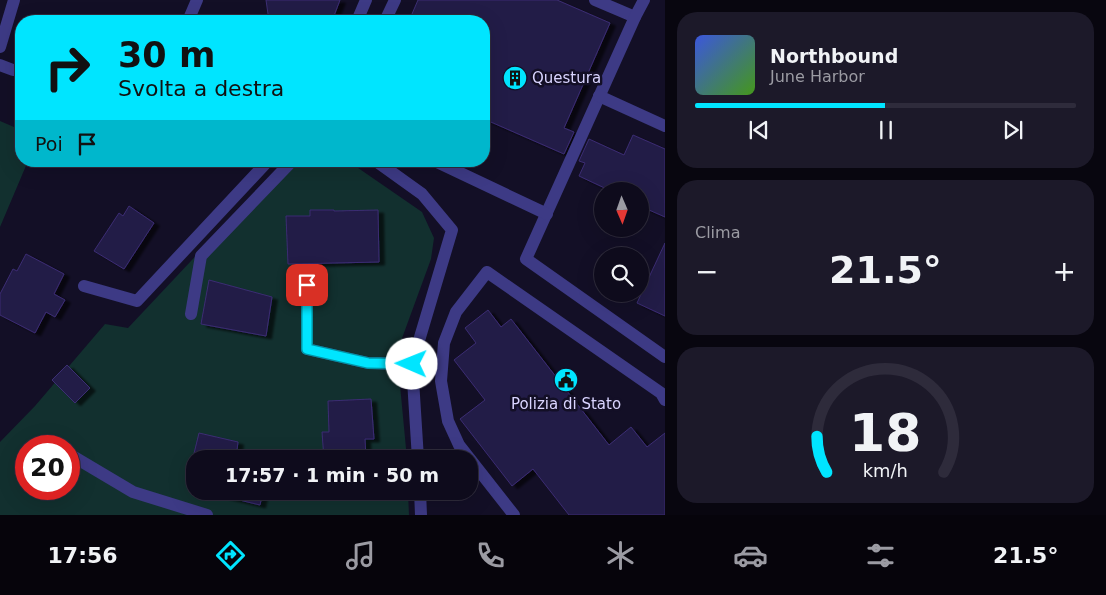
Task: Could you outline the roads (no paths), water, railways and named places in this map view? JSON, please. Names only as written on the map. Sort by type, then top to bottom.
[{"type":"street","points":[[0,47],[14,0]]},
{"type":"street","points":[[191,15],[197,0]]},
{"type":"street","points":[[360,15],[366,0]]},
{"type":"street","points":[[388,15],[394,0]]},
{"type":"street","points":[[595,0],[635,17]]},
{"type":"street","points":[[644,0],[526,259],[665,357]]},
{"type":"street","points":[[0,65],[13,70]]},
{"type":"street","points":[[599,96],[665,126]]},
{"type":"street","points":[[84,286],[137,301],[262,167]]},
{"type":"street","points":[[191,314],[201,256],[286,167]]},
{"type":"street","points":[[384,167],[422,194],[452,230],[412,364],[417,450]]},
{"type":"street","points":[[448,167],[547,214]]},
{"type":"street","points":[[514,515],[460,445],[448,421],[441,381],[444,343],[456,312],[487,272],[664,395]]},
{"type":"street","points":[[307,285],[307,349],[368,363],[412,364]]},
{"type":"street","points":[[80,461],[133,492],[206,515]]},
{"type":"street","points":[[420,500],[421,515]]},
{"type":"place","name":"Questura","points":[[515,78]]},
{"type":"place","name":"Polizia di Stato","points":[[566,380]]}]
